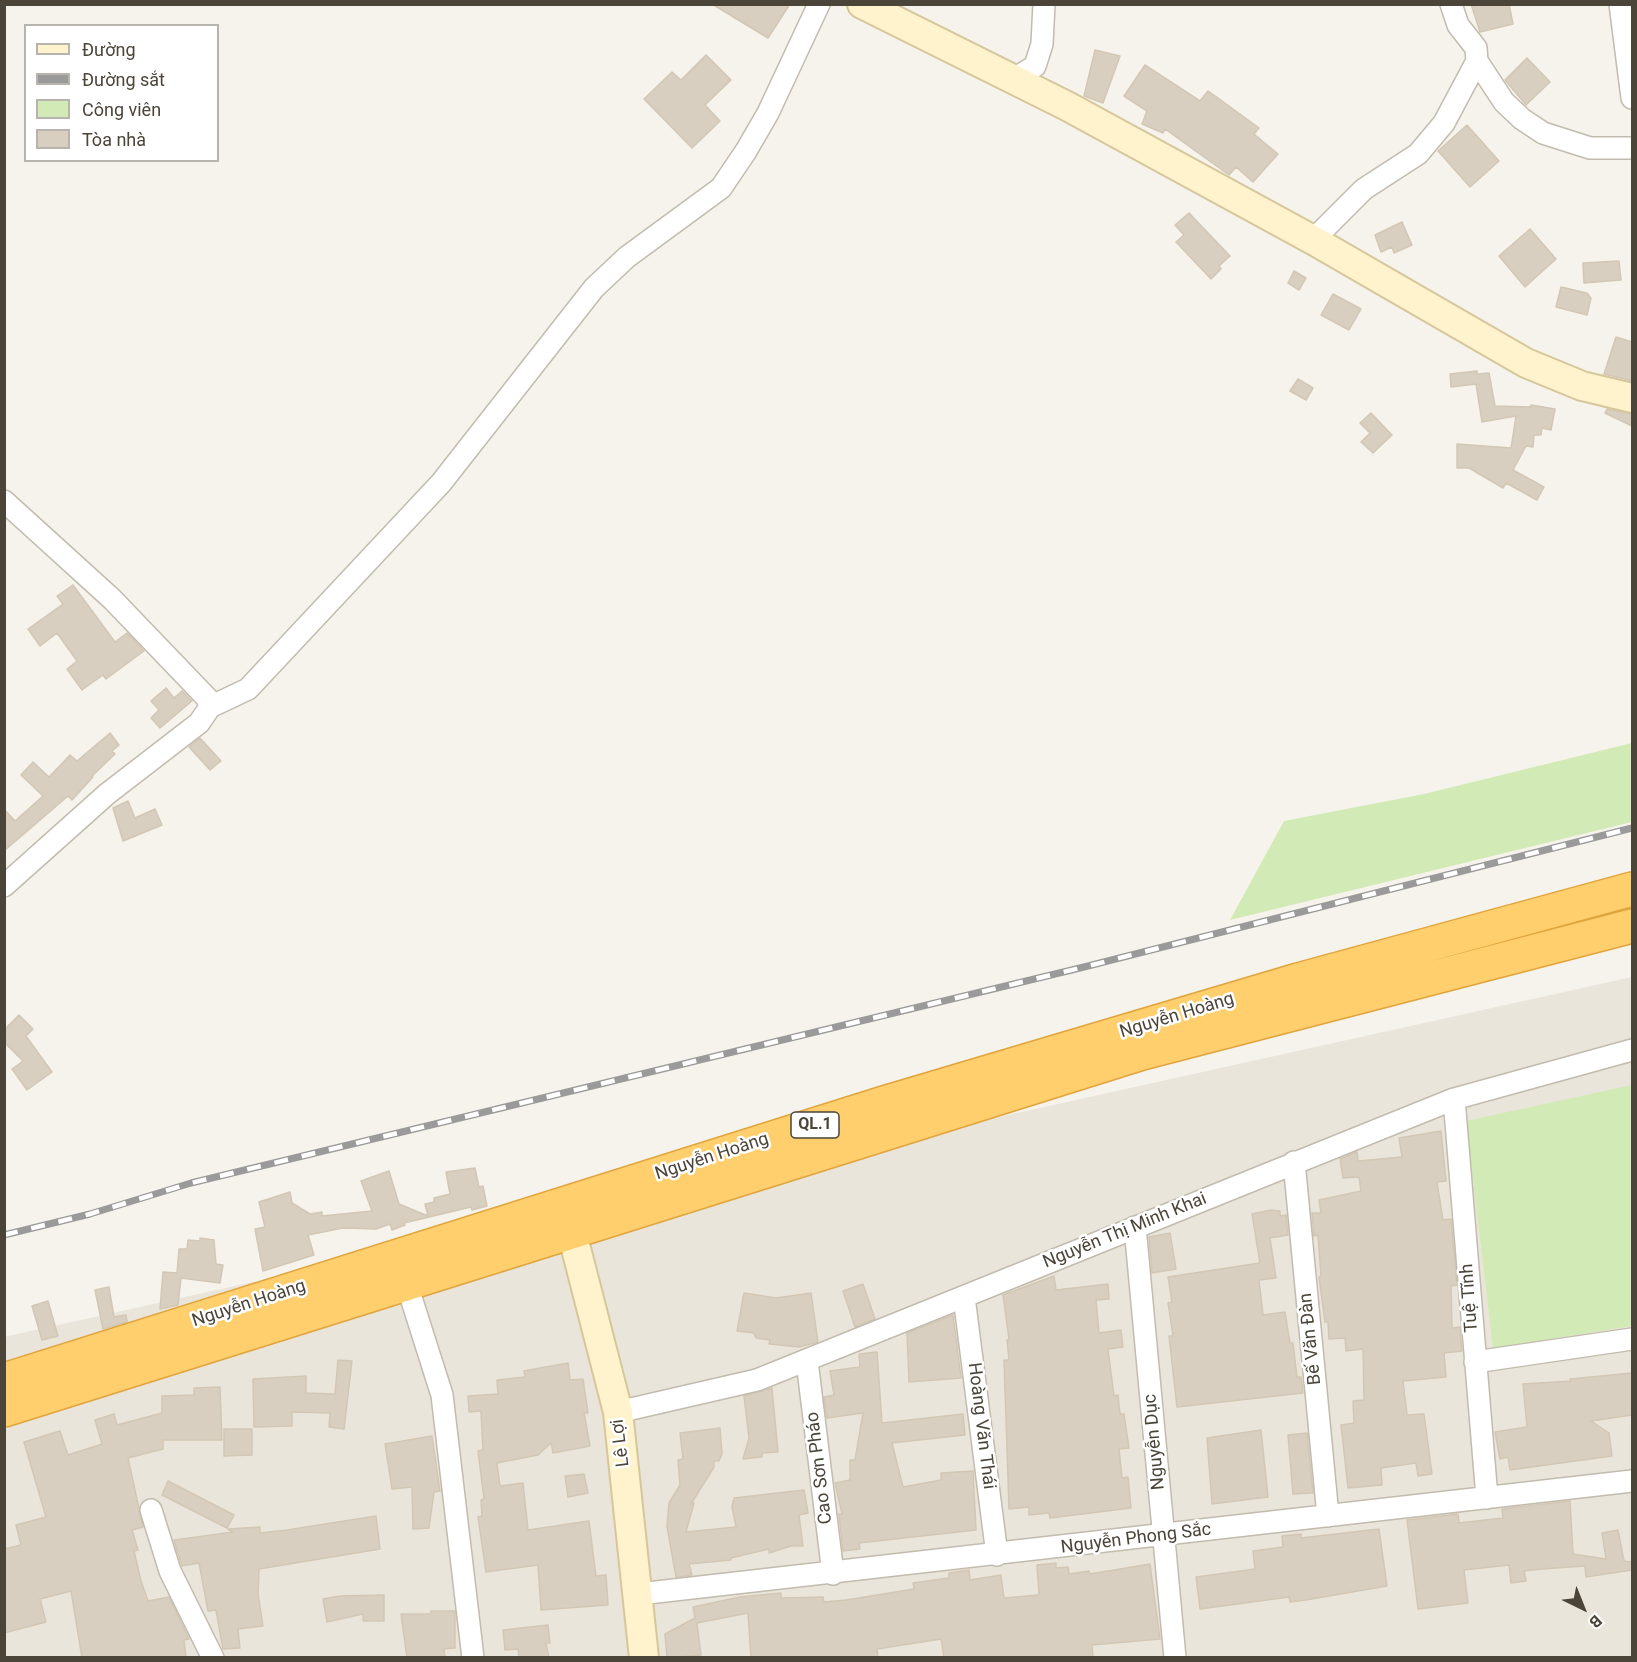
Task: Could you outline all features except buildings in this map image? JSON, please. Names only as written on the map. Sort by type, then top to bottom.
[{"type":"highway","name":"Nguyễn Hoàng","points":[[4,1410],[113,1361],[884,1103],[1298,980],[1632,889]]},
{"type":"highway","name":"Nguyễn Hoàng","points":[[4,1380],[113,1361],[407,1284],[1142,1053],[1632,926]]},
{"type":"street","points":[[4,886],[107,794],[199,723],[210,707],[248,689],[441,483],[594,288],[627,257],[721,188],[746,152],[768,113],[819,4]]},
{"type":"street","points":[[862,4],[1014,79],[1313,240],[1526,363],[1581,386],[1632,398]]},
{"type":"street","points":[[1014,79],[1035,66],[1042,44],[1044,4]]},
{"type":"street","points":[[1451,4],[1458,25],[1476,48],[1477,61],[1504,102],[1522,119],[1543,133],[1590,148],[1632,148]]},
{"type":"street","points":[[1620,4],[1632,98]]},
{"type":"street","points":[[1313,240],[1364,189],[1418,154],[1433,140],[1477,61]]},
{"type":"street","points":[[4,501],[112,599],[207,698],[210,707]]},
{"type":"street","name":"Nguyễn Thị Minh Khai","points":[[618,1413],[757,1380],[1454,1099],[1632,1050]]},
{"type":"street","name":"Tuệ Tĩnh","points":[[1454,1099],[1487,1498]]},
{"type":"street","name":"Bế Văn Đàn","points":[[1294,1162],[1329,1516]]},
{"type":"street","name":"Nguyễn Dục","points":[[1135,1227],[1175,1658]]},
{"type":"street","name":"Lê Lợi","points":[[572,1233],[618,1413],[644,1658]]},
{"type":"street","points":[[407,1284],[442,1395],[473,1658]]},
{"type":"street","name":"Hoàng Văn Thái","points":[[964,1297],[997,1555]]},
{"type":"street","points":[[1474,1362],[1632,1339]]},
{"type":"street","name":"Cao Sơn Pháo","points":[[807,1361],[832,1574]]},
{"type":"street","name":"Nguyễn Phong Sắc","points":[[639,1594],[832,1574],[1632,1481]]},
{"type":"street","points":[[151,1510],[170,1571],[213,1658]]},
{"type":"shaded area","points":[[1632,977],[1632,1657],[5,1657],[4,1337]]},
{"type":"green space","points":[[1632,743],[1632,822],[1230,920],[1284,821],[1424,794]]},
{"type":"green space","points":[[1632,1085],[1632,1326],[1493,1348],[1466,1121]]},
{"type":"railway","points":[[4,1235],[90,1214],[191,1183],[1084,967],[1632,828]]}]
